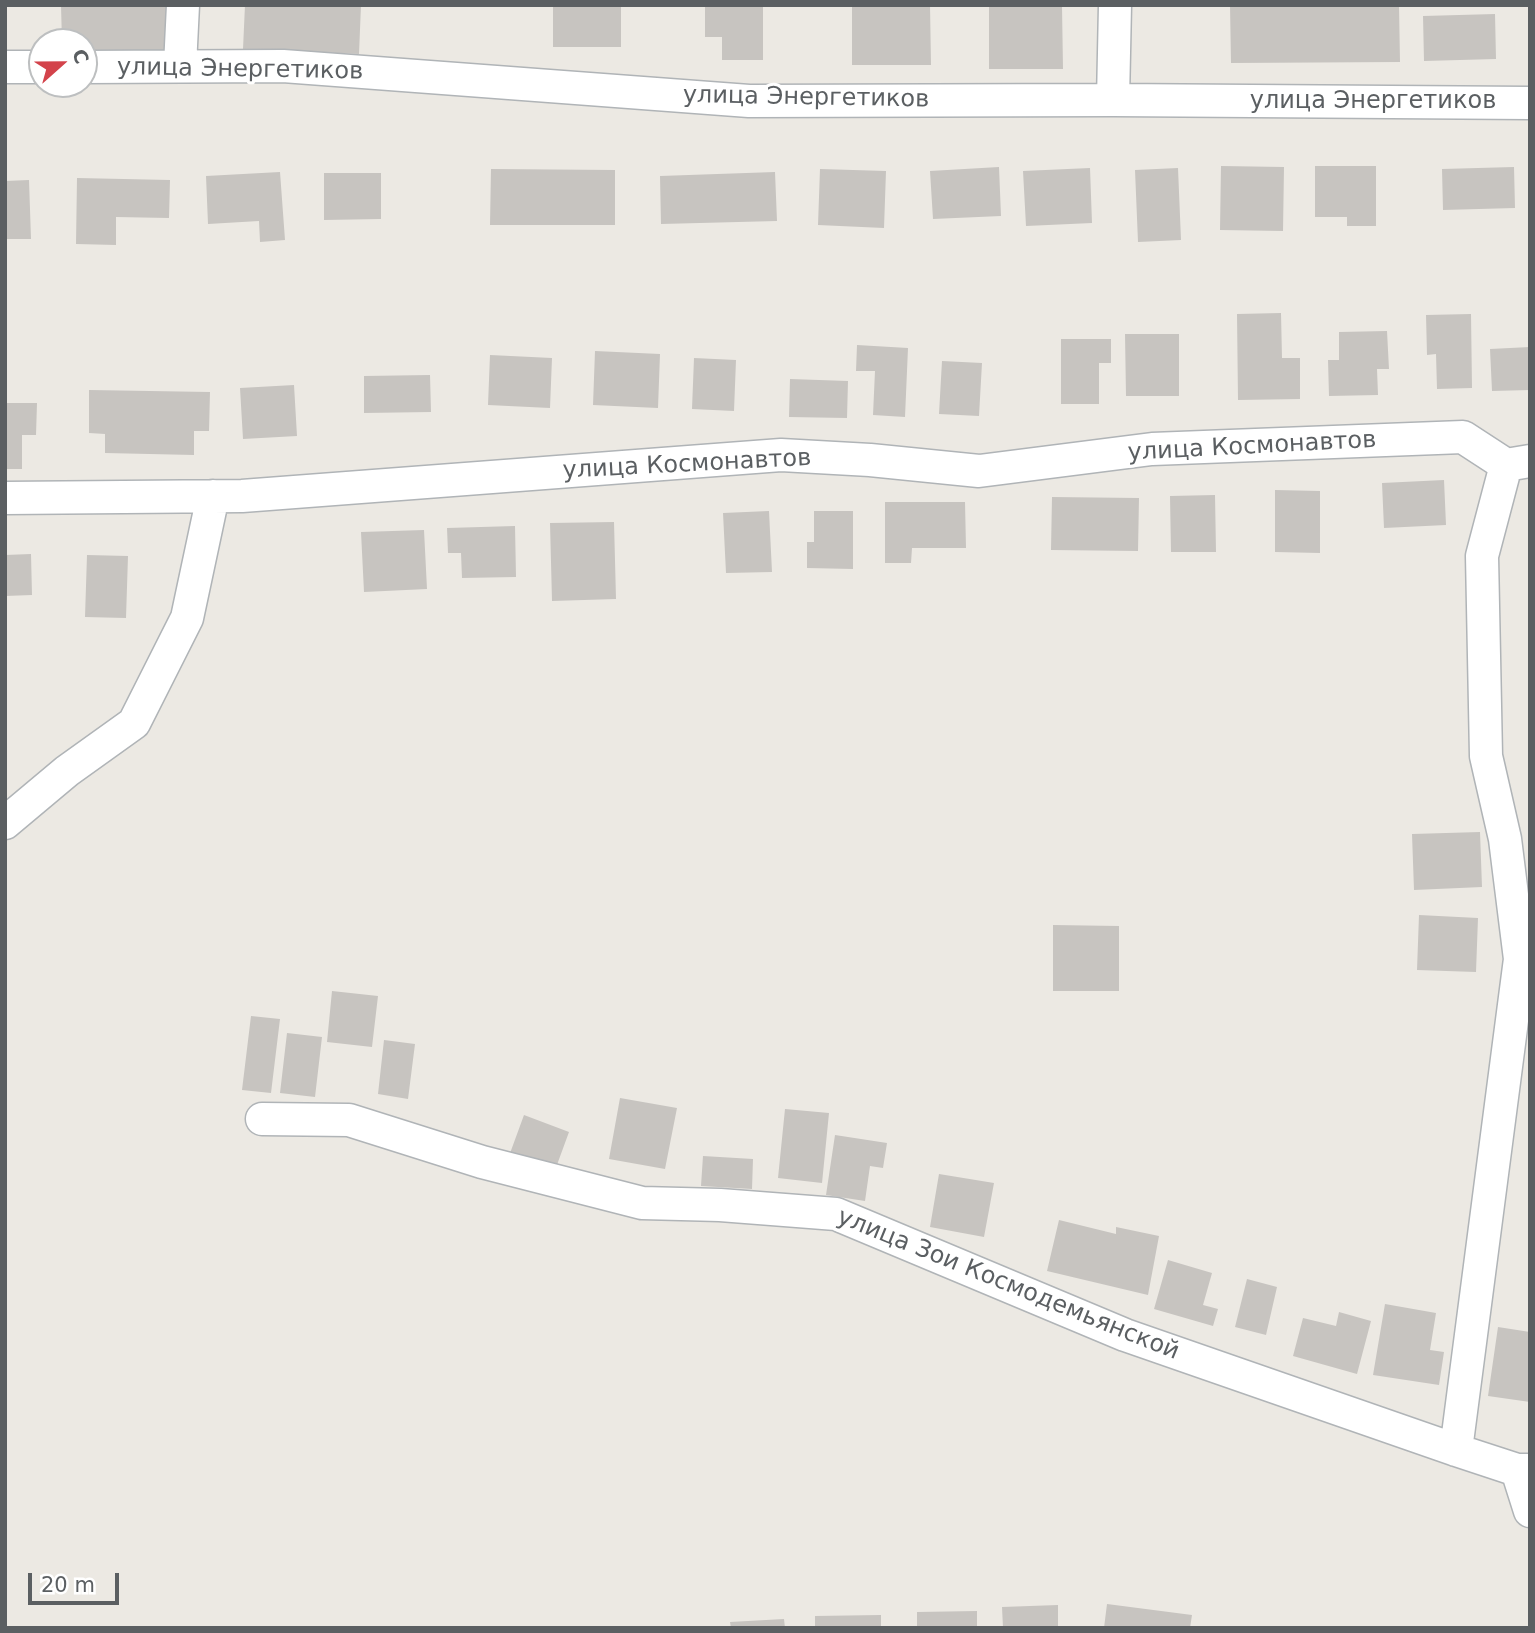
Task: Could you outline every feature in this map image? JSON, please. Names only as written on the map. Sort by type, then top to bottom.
[{"type":"street","points":[[180,66],[183,5]]},
{"type":"street","points":[[1114,100],[1115,5]]},
{"type":"street","name":"улица Энергетиков","points":[[98,66],[283,66],[749,101],[1530,103]]},
{"type":"street","points":[[5,67],[28,67]]},
{"type":"street","name":"улица Космонавтов","points":[[5,498],[213,496],[781,455],[870,460],[979,471],[1152,449],[1462,437],[1518,463]]},
{"type":"street","points":[[1456,1450],[1520,959],[1505,839],[1486,756],[1482,556],[1518,463]]},
{"type":"street","points":[[5,823],[67,771],[134,723],[187,618],[213,496]]},
{"type":"street","name":"улица Зои Космодемьянской","points":[[262,1119],[349,1120],[482,1162],[642,1203],[720,1205],[836,1214],[1125,1335],[1456,1450],[1524,1470]]},
{"type":"street","points":[[1524,1470],[1530,1511]]},
{"type":"building","points":[[61,5],[169,5],[171,54],[98,56],[98,28],[62,28]]},
{"type":"building","points":[[245,5],[361,5],[359,54],[243,49]]},
{"type":"building","points":[[553,5],[621,5],[621,47],[553,47]]},
{"type":"building","points":[[705,5],[763,5],[763,60],[722,60],[722,37],[705,37]]},
{"type":"building","points":[[852,5],[930,5],[931,65],[852,65]]},
{"type":"building","points":[[1230,5],[1399,5],[1400,62],[1231,63]]},
{"type":"building","points":[[989,6],[1062,6],[1063,69],[989,69]]},
{"type":"building","points":[[1495,14],[1496,59],[1424,61],[1423,16]]},
{"type":"building","points":[[1221,166],[1284,167],[1283,231],[1220,230]]},
{"type":"building","points":[[1315,166],[1376,166],[1376,226],[1347,226],[1347,217],[1315,217]]},
{"type":"building","points":[[999,167],[1001,216],[933,219],[930,171]]},
{"type":"building","points":[[1514,167],[1515,208],[1443,210],[1442,169]]},
{"type":"building","points":[[1090,168],[1092,223],[1026,226],[1023,171]]},
{"type":"building","points":[[1178,168],[1181,240],[1138,242],[1135,170]]},
{"type":"building","points":[[491,169],[615,170],[615,225],[490,225]]},
{"type":"building","points":[[820,169],[886,171],[884,228],[818,225]]},
{"type":"building","points":[[280,172],[285,240],[260,242],[259,221],[208,224],[206,176]]},
{"type":"building","points":[[775,172],[777,221],[661,224],[660,176]]},
{"type":"building","points":[[324,173],[381,173],[381,219],[324,220]]},
{"type":"building","points":[[77,178],[170,180],[169,218],[116,217],[116,245],[76,244]]},
{"type":"building","points":[[29,180],[31,239],[5,239],[5,181]]},
{"type":"building","points":[[1281,313],[1282,358],[1300,358],[1300,399],[1238,400],[1237,314]]},
{"type":"building","points":[[1471,314],[1472,388],[1437,389],[1436,354],[1427,355],[1426,315]]},
{"type":"building","points":[[1387,331],[1389,369],[1377,369],[1378,395],[1329,396],[1328,360],[1339,360],[1339,332]]},
{"type":"building","points":[[1125,334],[1179,334],[1179,396],[1126,396]]},
{"type":"building","points":[[1061,339],[1111,339],[1111,363],[1099,363],[1099,404],[1061,404]]},
{"type":"building","points":[[857,345],[908,348],[905,417],[873,415],[875,371],[856,371]]},
{"type":"building","points":[[1530,347],[1530,390],[1492,391],[1490,349]]},
{"type":"building","points":[[595,351],[660,354],[658,408],[593,405]]},
{"type":"building","points":[[490,355],[552,358],[550,408],[488,405]]},
{"type":"building","points":[[694,358],[736,360],[734,411],[692,409]]},
{"type":"building","points":[[942,361],[982,363],[979,416],[939,414]]},
{"type":"building","points":[[430,375],[431,412],[364,413],[364,376]]},
{"type":"building","points":[[790,379],[848,381],[847,418],[789,417]]},
{"type":"building","points":[[294,385],[297,436],[243,439],[240,388]]},
{"type":"building","points":[[89,390],[210,392],[209,431],[194,431],[194,455],[105,453],[105,434],[89,433]]},
{"type":"building","points":[[5,403],[37,403],[36,435],[22,435],[22,469],[5,469]]},
{"type":"building","points":[[1444,480],[1446,525],[1384,528],[1382,483]]},
{"type":"building","points":[[1275,490],[1320,491],[1320,553],[1275,552]]},
{"type":"building","points":[[1215,495],[1216,552],[1171,552],[1170,496]]},
{"type":"building","points":[[1052,497],[1139,498],[1138,551],[1051,550]]},
{"type":"building","points":[[885,502],[965,502],[966,548],[912,548],[911,563],[885,563]]},
{"type":"building","points":[[769,511],[772,572],[726,573],[723,513]]},
{"type":"building","points":[[814,511],[853,511],[853,569],[807,568],[807,542],[814,542]]},
{"type":"building","points":[[614,522],[616,599],[552,601],[550,523]]},
{"type":"building","points":[[515,526],[516,577],[462,578],[461,553],[448,553],[447,528]]},
{"type":"building","points":[[424,530],[427,589],[364,592],[361,532]]},
{"type":"building","points":[[31,554],[32,595],[5,596],[5,555]]},
{"type":"building","points":[[87,555],[128,556],[126,618],[85,617]]},
{"type":"building","points":[[1480,832],[1482,887],[1414,890],[1412,834]]},
{"type":"building","points":[[1419,915],[1478,918],[1476,972],[1417,970]]},
{"type":"building","points":[[1053,925],[1119,926],[1119,991],[1053,991]]},
{"type":"building","points":[[332,991],[378,996],[372,1047],[327,1042]]},
{"type":"building","points":[[251,1016],[280,1019],[271,1093],[242,1090]]},
{"type":"building","points":[[287,1033],[322,1037],[315,1097],[280,1093]]},
{"type":"building","points":[[384,1040],[415,1044],[408,1099],[378,1094]]},
{"type":"building","points":[[620,1098],[677,1108],[665,1169],[609,1159]]},
{"type":"building","points":[[785,1109],[829,1113],[822,1183],[778,1178]]},
{"type":"building","points":[[524,1115],[569,1132],[554,1173],[509,1156]]},
{"type":"building","points":[[835,1135],[887,1143],[883,1168],[870,1166],[865,1201],[826,1195]]},
{"type":"building","points":[[703,1156],[753,1159],[752,1189],[701,1186]]},
{"type":"building","points":[[939,1174],[994,1183],[984,1237],[930,1227]]},
{"type":"building","points":[[1059,1220],[1116,1234],[1116,1227],[1159,1236],[1148,1295],[1047,1271]]},
{"type":"building","points":[[1168,1260],[1212,1273],[1203,1305],[1218,1309],[1213,1326],[1154,1309]]},
{"type":"building","points":[[1247,1279],[1277,1287],[1266,1335],[1235,1327]]},
{"type":"building","points":[[1385,1304],[1436,1313],[1430,1350],[1444,1352],[1439,1385],[1373,1375]]},
{"type":"building","points":[[1339,1312],[1371,1321],[1357,1374],[1293,1356],[1303,1318],[1336,1326]]},
{"type":"building","points":[[1498,1327],[1530,1332],[1530,1402],[1488,1396]]},
{"type":"building","points":[[1107,1604],[1192,1615],[1190,1628],[1104,1628]]},
{"type":"building","points":[[1058,1605],[1058,1628],[1003,1628],[1002,1607]]},
{"type":"building","points":[[977,1611],[977,1628],[917,1628],[917,1612]]},
{"type":"building","points":[[881,1615],[881,1628],[815,1628],[815,1616]]},
{"type":"building","points":[[784,1619],[785,1628],[731,1628],[730,1622]]}]
